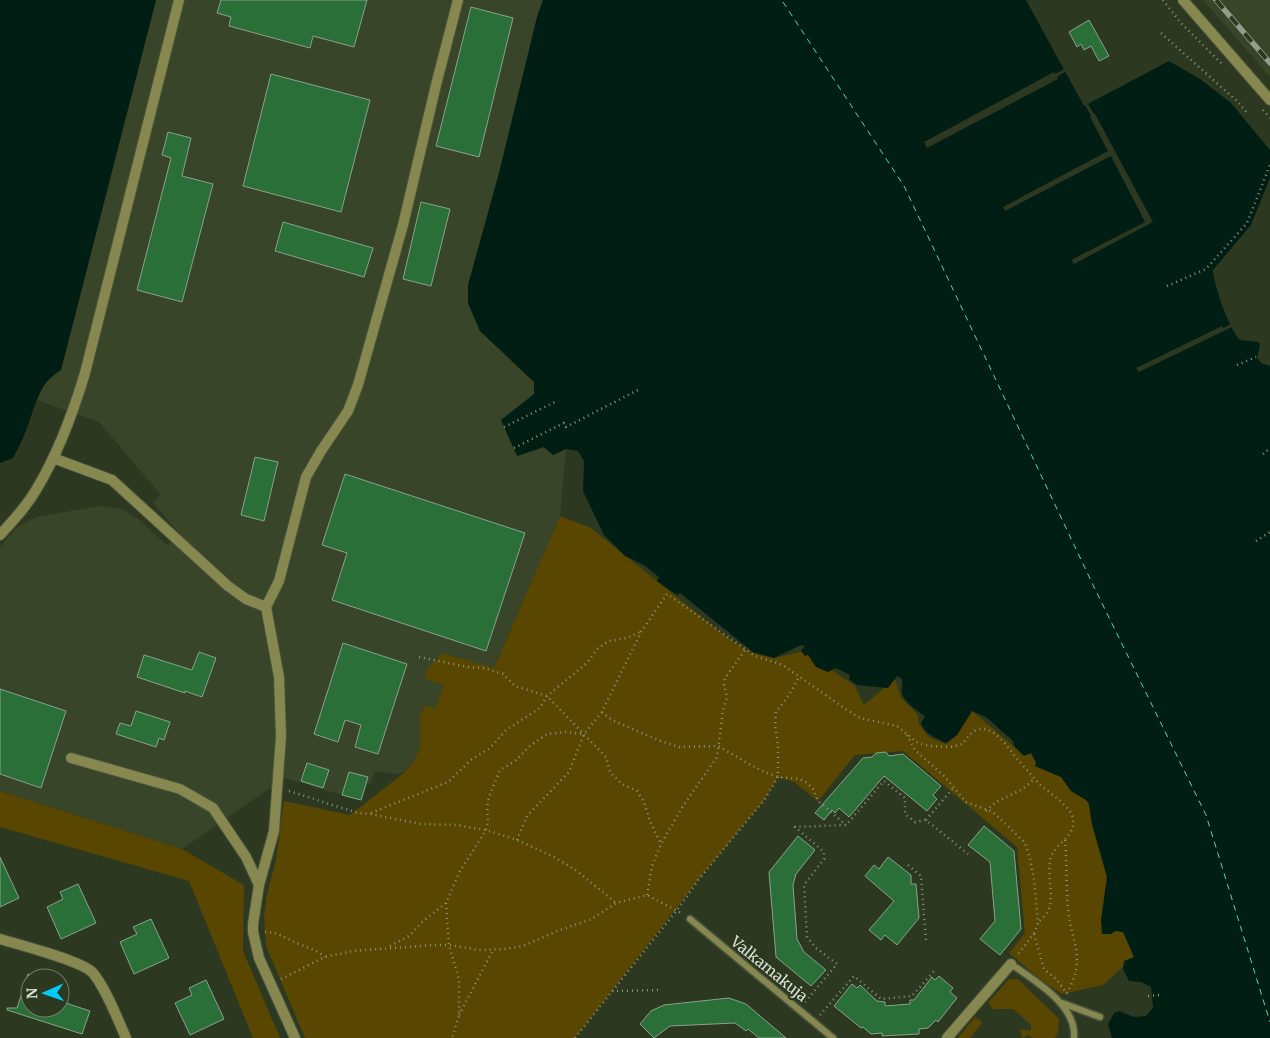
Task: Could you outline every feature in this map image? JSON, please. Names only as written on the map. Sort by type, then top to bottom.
[{"type":"street","points":[[0,535],[36,490],[53,458],[73,412],[85,373],[179,0]]},
{"type":"street","points":[[294,1038],[259,958],[253,932],[259,885],[274,831],[281,736],[279,677],[266,607],[279,581],[306,477],[320,451],[348,411],[358,385],[402,225],[458,0]]},
{"type":"street","points":[[1183,0],[1270,100]]},
{"type":"street","points":[[53,458],[112,480],[228,586],[246,599],[266,607]]},
{"type":"street","points":[[71,758],[180,789],[213,808],[246,857],[259,885]]},
{"type":"street","points":[[0,939],[65,960],[84,967],[91,972],[106,995],[126,1038]]},
{"type":"street","points":[[947,1038],[1011,964]]},
{"type":"lane","name":"Valkamakuja","points":[[690,919],[833,1038]]},
{"type":"lane","points":[[1011,964],[1061,1002],[1070,1014],[1074,1038]]},
{"type":"lane","points":[[1061,1002],[1100,1017]]},
{"type":"path","points":[[1163,0],[1180,22],[1224,66]]},
{"type":"path","points":[[1161,33],[1238,102],[1248,114]]},
{"type":"path","points":[[1258,105],[1270,118]]},
{"type":"path","points":[[1166,286],[1206,269],[1247,223],[1268,174],[1270,164]]},
{"type":"path","points":[[1224,249],[1228,253]]},
{"type":"path","points":[[1237,365],[1256,357]]},
{"type":"path","points":[[514,448],[564,423],[566,428],[638,390]]},
{"type":"path","points":[[504,427],[557,400]]},
{"type":"path","points":[[1262,454],[1270,448]]},
{"type":"path","points":[[1256,542],[1270,532]]},
{"type":"path","points":[[517,840],[527,816],[569,772],[584,734],[602,712],[641,632],[668,594],[755,656],[783,665],[799,678],[860,718],[897,726],[918,743],[930,746],[951,747],[963,744],[976,729],[985,729],[996,733],[1034,778],[1067,808],[1074,818],[1072,830],[1053,852],[1050,860],[1048,911],[1038,922],[1034,933],[1011,964]]},
{"type":"path","points":[[370,814],[448,782],[472,759],[490,748],[506,730],[540,708],[547,696],[588,663],[597,649],[609,641],[627,638],[641,632]]},
{"type":"path","points":[[647,896],[652,866],[661,844],[683,806],[717,757],[723,711],[727,697],[724,685],[725,678],[745,650]]},
{"type":"path","points":[[419,657],[468,667],[483,668],[503,674],[515,686],[547,696],[606,758],[610,772],[622,784],[637,791],[644,802],[650,821],[661,844]]},
{"type":"path","points":[[574,1038],[677,910],[699,879],[765,799],[778,776],[776,712],[799,678]]},
{"type":"path","points":[[602,712],[612,720],[638,732],[679,747],[718,746],[760,770],[807,783],[813,789],[818,801],[846,825]]},
{"type":"path","points":[[389,947],[409,936],[423,921],[446,903],[460,872],[486,830],[489,797],[500,770],[548,734],[566,732],[584,734]]},
{"type":"path","points":[[906,733],[915,750],[954,787],[966,802],[993,812],[1024,843],[1034,879],[1038,922]]},
{"type":"path","points":[[986,811],[996,802],[1023,789],[1034,778]]},
{"type":"path","points":[[799,1009],[836,964],[816,948],[808,937],[804,885],[824,859],[824,852],[795,827],[846,825],[884,781],[905,798],[906,814],[915,822],[926,820],[954,787]]},
{"type":"path","points":[[278,790],[293,791],[358,813],[422,824],[456,825],[486,830],[517,840],[554,857],[577,871],[616,903]]},
{"type":"path","points":[[926,820],[968,854]]},
{"type":"path","points":[[1034,933],[1044,970],[1057,980],[1067,994],[1076,972],[1077,956],[1069,912],[1065,840]]},
{"type":"path","points":[[908,865],[921,876],[926,941]]},
{"type":"path","points":[[271,985],[325,956],[353,951],[389,947],[449,945],[470,949],[493,950],[523,946],[592,919],[616,903],[647,896],[677,910],[690,919]]},
{"type":"path","points":[[446,903],[449,945],[459,980],[459,1016]]},
{"type":"path","points":[[253,932],[276,933],[314,949],[325,956]]},
{"type":"path","points":[[448,1038],[453,1037],[459,1016],[493,950]]},
{"type":"path","points":[[814,1022],[854,976],[881,999],[912,996],[936,969]]},
{"type":"path","points":[[612,991],[661,990]]},
{"type":"path","points":[[1148,996],[1160,995]]},
{"type":"shaded area","points":[[0,0],[156,0],[61,370],[53,375],[42,390],[13,458],[0,463]]},
{"type":"shaded area","points":[[156,0],[543,0],[468,285],[468,303],[480,331],[534,382],[534,393],[518,456],[544,447],[553,455],[566,449],[560,516],[494,668],[424,678],[445,685],[435,708],[425,705],[420,716],[420,747],[414,761],[405,772],[395,774],[375,771],[370,784],[367,784],[362,801],[285,778],[182,849],[0,791],[0,547],[16,528],[36,517],[100,506],[121,509],[137,518],[167,545],[182,537],[153,502],[161,495],[99,422],[37,400],[44,384],[61,370]]},
{"type":"shaded area","points":[[543,0],[1026,0],[1084,106],[1169,61],[1200,79],[1231,103],[1270,150],[1270,178],[1251,225],[1213,270],[1216,286],[1231,327],[1240,340],[1259,342],[1260,346],[1257,357],[1261,363],[1270,366],[1270,1038],[1112,1038],[1108,1024],[1114,1013],[1119,1011],[1134,1017],[1146,1016],[1153,1008],[1151,987],[1141,982],[1129,981],[1123,969],[1124,961],[1134,957],[1123,932],[1115,931],[1111,934],[1102,934],[1101,921],[1107,877],[1092,824],[1089,804],[1086,800],[1071,791],[1061,777],[1035,766],[1036,762],[1031,753],[1024,756],[1014,746],[1013,741],[986,717],[972,711],[957,735],[946,743],[931,735],[921,723],[925,716],[911,706],[903,696],[902,680],[897,676],[888,688],[857,685],[849,679],[850,675],[836,668],[828,672],[816,667],[808,655],[805,656],[801,651],[805,646],[801,645],[774,658],[753,652],[680,593],[677,595],[657,581],[659,577],[644,565],[625,556],[604,535],[583,491],[584,461],[578,451],[566,449],[553,455],[544,447],[517,456],[501,420],[534,394],[534,382],[480,331],[468,303],[468,285]]},
{"type":"shaded area","points":[[1203,0],[1270,0],[1270,77]]},
{"type":"shaded area","points":[[560,516],[591,528],[724,635],[752,653],[774,658],[804,651],[855,686],[864,705],[895,679],[901,698],[918,715],[919,724],[929,737],[946,744],[957,735],[972,711],[1024,755],[1030,753],[1036,762],[1035,766],[1061,777],[1071,791],[1089,804],[1092,824],[1107,877],[1101,921],[1115,931],[1123,932],[1134,957],[1103,985],[1062,994],[1041,980],[1009,953],[1025,933],[1017,847],[903,751],[855,755],[818,801],[794,782],[778,777],[765,799],[699,879],[575,1038],[305,1038],[266,946],[264,916],[267,894],[276,860],[284,801],[350,815],[405,772],[414,761],[420,747],[420,716],[425,705],[435,708],[444,685],[424,678],[427,670],[442,653],[494,668]]},
{"type":"shaded area","points":[[0,791],[182,849],[244,885],[243,951],[280,1038],[253,1038],[189,881],[0,827]]},
{"type":"shaded area","points":[[1009,979],[1018,979],[1059,1019],[1058,1033],[1055,1038],[1032,1038],[1029,1035],[1022,1038],[1020,1031],[1022,1029],[1031,1031],[1031,1025],[1013,1009],[993,1009],[988,1003]]},
{"type":"shaded area","points":[[975,1017],[983,1022],[970,1038],[958,1038]]},
{"type":"pier","points":[[1064,69],[1065,72],[1057,77],[1058,79],[927,148],[924,142],[1054,72],[1055,74]]},
{"type":"pier","points":[[1088,104],[1153,222],[1074,264],[1071,260],[1145,222],[1111,156],[1005,211],[1003,207],[1108,151],[1090,117],[1085,105]]},
{"type":"pier","points":[[1233,323],[1234,326],[1139,372],[1136,368],[1222,326],[1223,328]]},
{"type":"building","points":[[221,0],[367,0],[354,47],[313,36],[310,48],[229,26],[231,17],[217,13]]},
{"type":"building","points":[[471,7],[513,18],[479,157],[436,146]]},
{"type":"building","points":[[1089,20],[1109,56],[1099,61],[1091,46],[1084,50],[1081,44],[1077,47],[1069,32]]},
{"type":"building","points":[[271,74],[370,100],[341,212],[243,186]]},
{"type":"building","points":[[168,132],[191,138],[182,176],[213,184],[182,302],[137,290],[171,158],[162,155]]},
{"type":"building","points":[[421,202],[450,209],[431,286],[403,279]]},
{"type":"building","points":[[283,222],[373,248],[364,277],[275,251]]},
{"type":"building","points":[[255,457],[278,462],[264,521],[241,515]]},
{"type":"building","points":[[345,474],[525,533],[486,651],[332,600],[347,553],[322,545]]},
{"type":"building","points":[[343,643],[407,664],[378,754],[355,747],[361,725],[345,720],[338,742],[314,734]]},
{"type":"building","points":[[199,652],[216,658],[202,697],[137,677],[144,655],[192,670]]},
{"type":"building","points":[[0,689],[66,711],[41,788],[0,774]]},
{"type":"building","points":[[136,711],[170,722],[164,740],[159,738],[156,747],[116,734],[120,723],[131,726]]},
{"type":"building","points":[[886,752],[889,756],[903,754],[941,786],[933,795],[937,799],[927,811],[884,776],[849,817],[839,808],[835,813],[832,810],[824,820],[815,813],[863,758],[872,757],[876,753]]},
{"type":"building","points":[[307,763],[329,770],[323,788],[301,781]]},
{"type":"building","points":[[349,772],[368,777],[361,800],[342,795]]},
{"type":"building","points":[[984,826],[1014,851],[1021,929],[1000,955],[980,939],[995,921],[990,862],[968,845]]},
{"type":"building","points":[[798,836],[815,850],[796,874],[793,885],[797,939],[804,952],[826,970],[811,986],[776,957],[769,872]]},
{"type":"building","points":[[0,857],[19,898],[0,907]]},
{"type":"building","points":[[888,857],[911,875],[911,884],[916,884],[919,918],[897,945],[885,935],[881,940],[869,930],[894,901],[865,876],[874,865],[879,869]]},
{"type":"building","points":[[78,884],[96,923],[61,939],[47,907],[63,899],[60,892]]},
{"type":"building","points":[[151,919],[169,958],[134,974],[120,942],[137,934],[133,927]]},
{"type":"building","points":[[939,976],[953,988],[950,992],[957,998],[938,1022],[936,1020],[928,1028],[919,1029],[919,1034],[882,1036],[882,1033],[871,1034],[834,1006],[852,984],[857,988],[860,985],[877,1001],[885,1002],[885,1006],[910,1004],[910,1000],[914,1000],[932,977],[935,980]]},
{"type":"building","points":[[206,980],[224,1019],[190,1035],[175,1003],[192,995],[189,988]]},
{"type":"building","points":[[729,998],[746,1004],[786,1038],[759,1038],[748,1029],[746,1031],[735,1023],[670,1026],[654,1038],[640,1024],[651,1011],[664,1005]]},
{"type":"building","points":[[20,999],[20,1014],[7,1010],[7,1008],[17,1008]]},
{"type":"building","points":[[70,1004],[90,1011],[82,1034],[32,1018],[70,1018]]},
{"type":"ferry route","points":[[783,2],[904,186],[1094,587],[1206,815],[1270,1022]]},
{"type":"railway","points":[[1216,0],[1270,63]]}]
